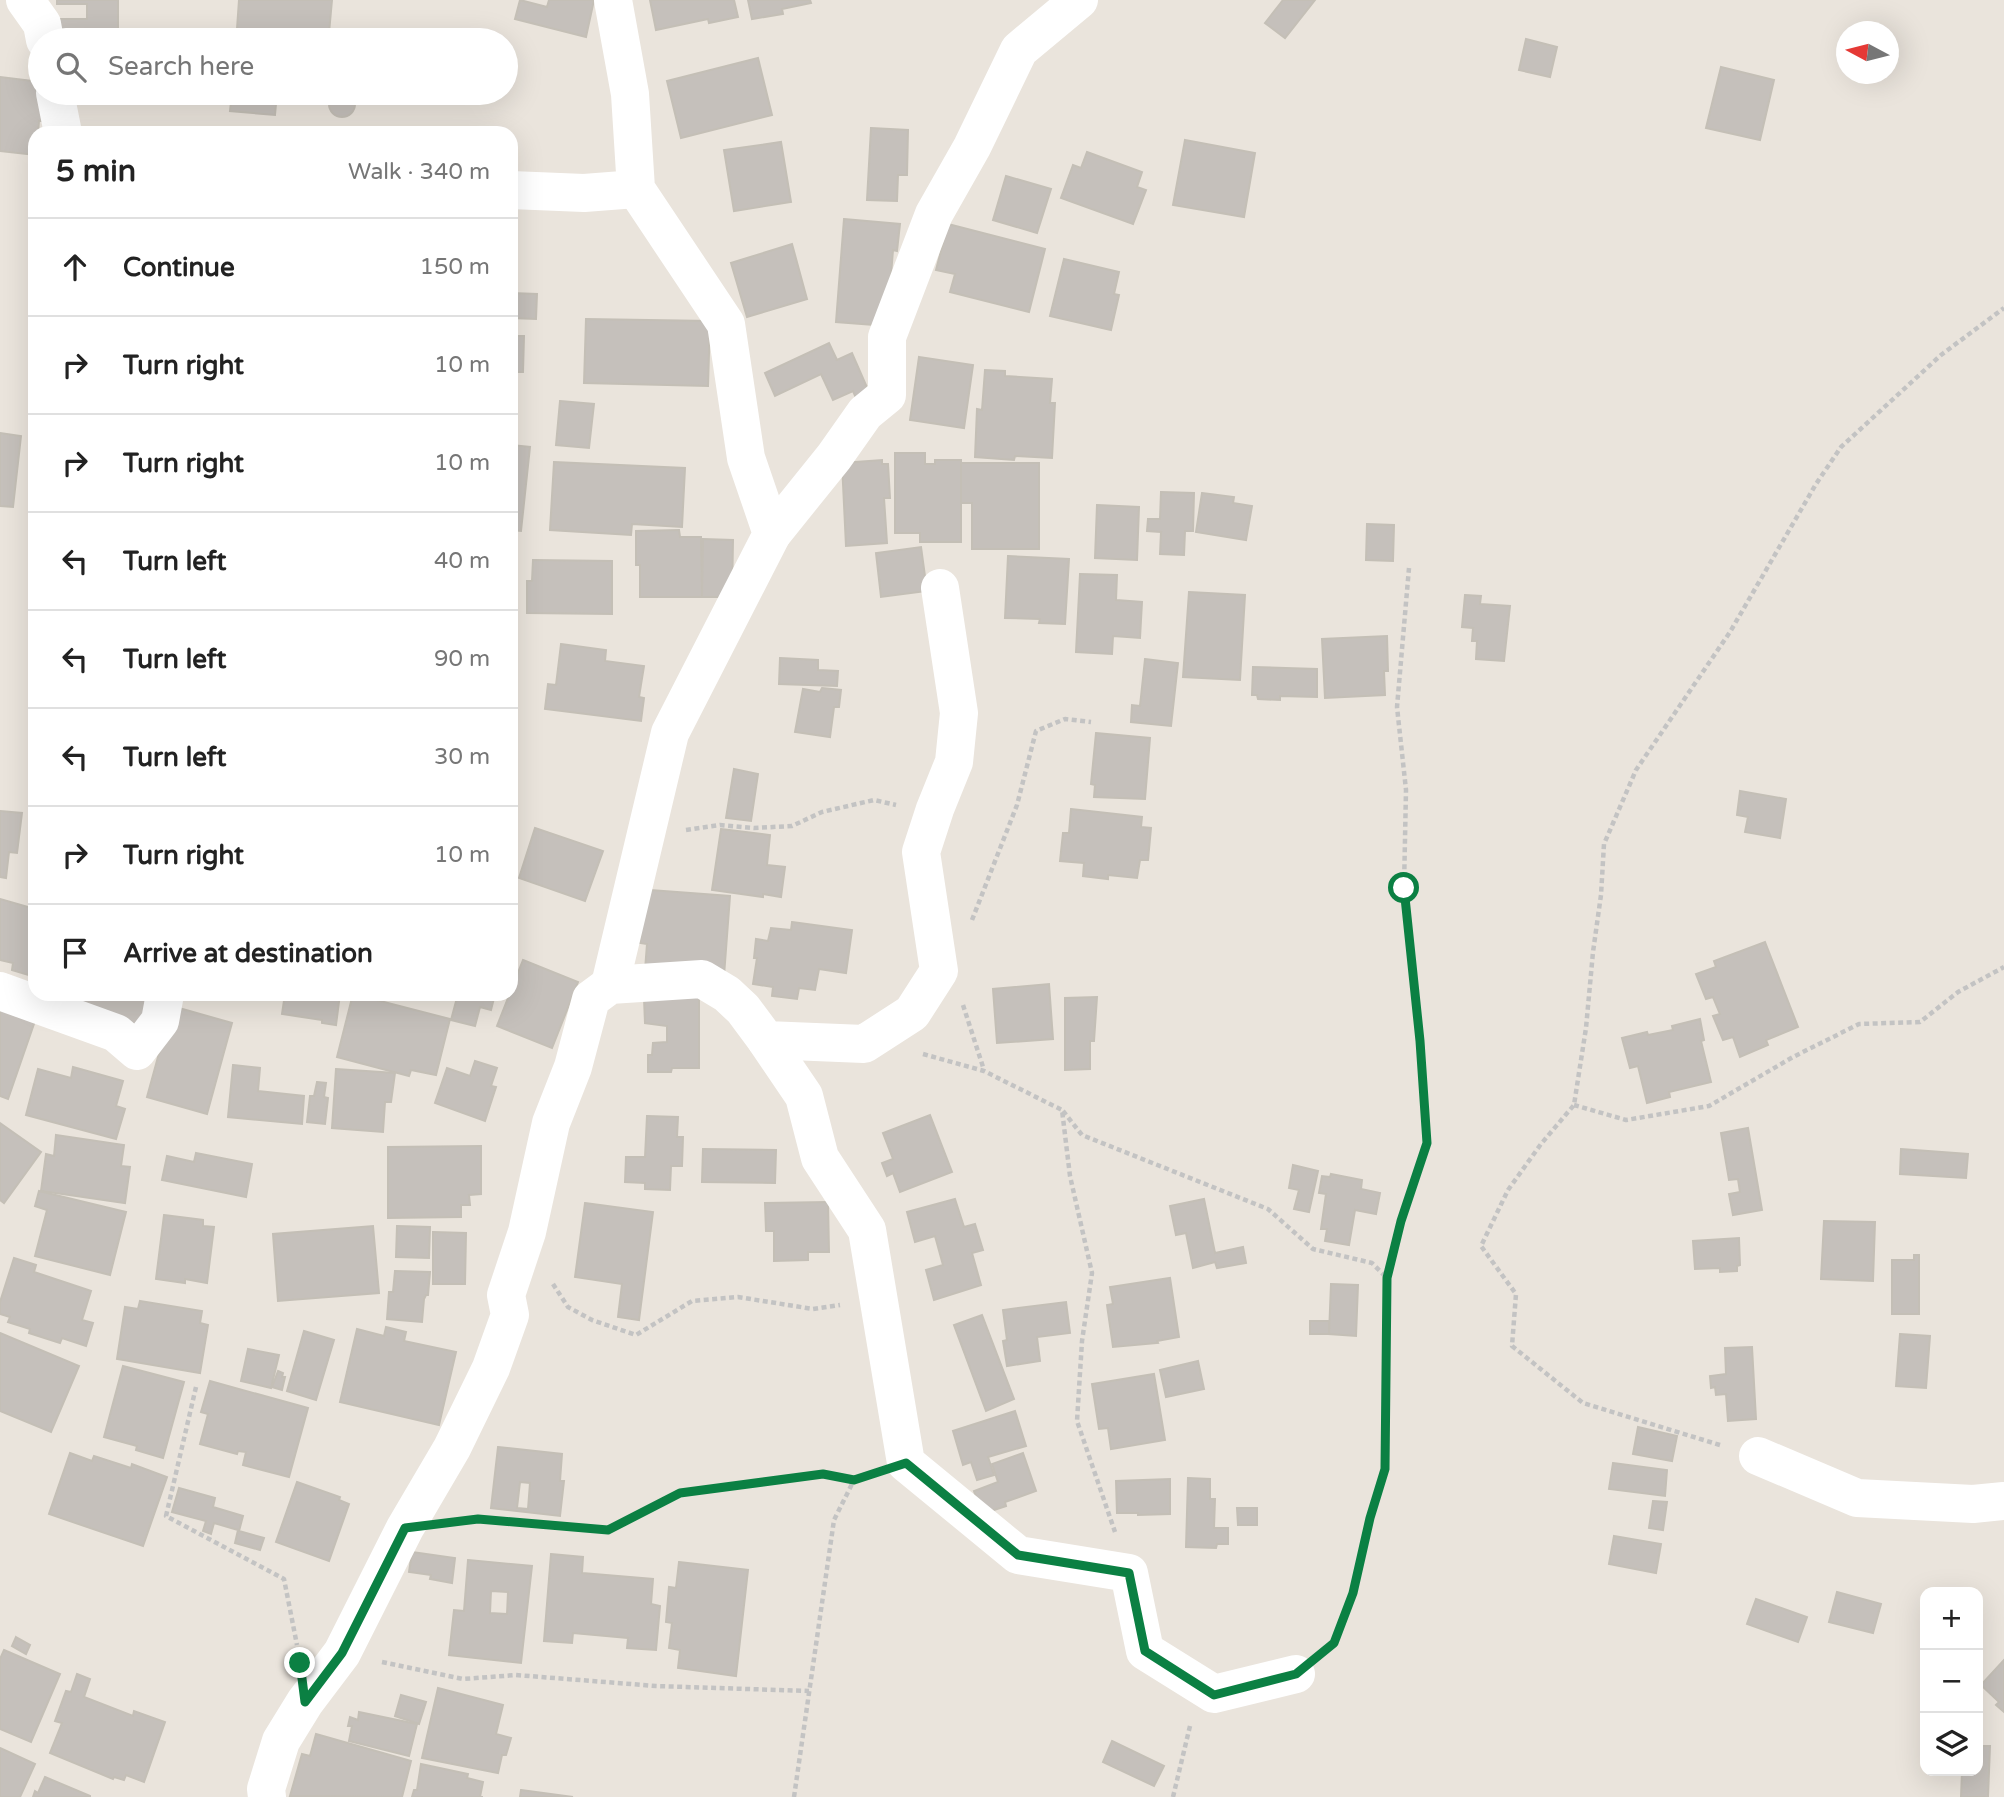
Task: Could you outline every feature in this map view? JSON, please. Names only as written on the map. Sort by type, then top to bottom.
[{"type":"street","points":[[24,0],[43,28]]},
{"type":"street","points":[[612,0],[630,94],[636,188],[726,324],[746,458],[772,534]]},
{"type":"street","points":[[610,985],[670,733],[772,534],[834,457],[865,413],[887,396],[887,337],[934,214],[972,147],[1018,50],[1079,0]]},
{"type":"street","points":[[57,105],[62,126]]},
{"type":"street","points":[[518,190],[584,193],[636,188]]},
{"type":"street","points":[[766,1040],[864,1044],[912,1013],[939,971],[921,852],[954,762],[959,713],[940,588]]},
{"type":"street","points":[[267,1797],[266,1789],[281,1741],[305,1702],[342,1653],[405,1528],[452,1448],[491,1368],[510,1315],[506,1295],[527,1232],[551,1123],[573,1067],[591,999],[610,985],[702,979],[727,994],[743,1009],[804,1096],[820,1158],[867,1230],[906,1463],[1018,1555],[1129,1573],[1145,1651],[1214,1695],[1296,1674]]},
{"type":"street","points":[[0,991],[116,1033],[137,1051],[160,1021],[164,1001]]},
{"type":"street","points":[[1758,1456],[1857,1498],[1973,1504],[2004,1501]]},
{"type":"path","points":[[1758,1456],[1583,1403],[1512,1346],[1516,1294],[1481,1246],[1508,1190],[1541,1144],[1574,1105],[1601,895],[1604,844],[1636,770],[1730,632],[1816,484],[1841,447],[1941,355],[2004,308]]},
{"type":"path","points":[[1296,1674],[1334,1643],[1353,1593],[1370,1518],[1385,1469],[1387,1278],[1401,1221],[1427,1143],[1420,1041],[1404,888],[1406,790],[1397,707],[1409,568]]},
{"type":"path","points":[[984,1071],[958,990],[939,971],[971,922],[1017,805],[1036,732],[1065,719],[1091,722]]},
{"type":"path","points":[[641,860],[686,830],[720,825],[754,828],[793,826],[822,813],[874,800],[922,811],[935,809]]},
{"type":"path","points":[[1574,1105],[1626,1120],[1709,1106],[1793,1057],[1860,1024],[1920,1022],[1958,992],[2004,967]]},
{"type":"path","points":[[864,1044],[894,1046],[984,1071],[1062,1110],[1082,1135],[1268,1209],[1314,1249],[1372,1263],[1387,1278]]},
{"type":"path","points":[[1062,1110],[1070,1175],[1092,1273],[1082,1341],[1077,1421],[1129,1573]]},
{"type":"path","points":[[512,1278],[549,1277],[568,1307],[592,1320],[636,1335],[692,1301],[738,1297],[813,1309],[878,1300]]},
{"type":"path","points":[[196,1387],[166,1516],[284,1579],[305,1702]]},
{"type":"path","points":[[405,1528],[478,1519],[608,1530],[680,1493],[823,1474],[854,1480],[906,1463]]},
{"type":"path","points":[[794,1797],[834,1520],[854,1480]]},
{"type":"path","points":[[342,1653],[463,1679],[516,1675],[656,1686],[809,1691]]},
{"type":"path","points":[[1172,1797],[1191,1720]]},
{"type":"building","points":[[57,0],[118,0],[118,28],[57,28],[57,19],[87,19],[87,4],[57,4]]},
{"type":"building","points":[[239,0],[332,0],[329,28],[237,28]]},
{"type":"building","points":[[520,0],[547,7],[549,0],[594,0],[586,37],[515,19]]},
{"type":"building","points":[[650,0],[734,0],[738,17],[709,23],[708,19],[656,30]]},
{"type":"building","points":[[748,0],[810,0],[811,3],[782,9],[783,14],[752,19]]},
{"type":"building","points":[[1283,0],[1315,0],[1285,38],[1265,23]]},
{"type":"building","points":[[1526,39],[1557,47],[1550,77],[1519,70]]},
{"type":"building","points":[[758,58],[772,115],[681,138],[667,81]]},
{"type":"building","points":[[1721,67],[1774,80],[1760,140],[1706,128]]},
{"type":"building","points":[[0,77],[28,80],[28,105],[42,105],[43,121],[39,121],[39,126],[28,126],[28,154],[0,151]]},
{"type":"building","points":[[231,105],[276,105],[275,115],[230,111]]},
{"type":"building","points":[[329,105],[355,105],[351,113],[342,117],[330,109]]},
{"type":"building","points":[[871,128],[908,130],[907,175],[898,175],[897,201],[867,200]]},
{"type":"building","points":[[1185,140],[1255,153],[1244,217],[1173,205]]},
{"type":"building","points":[[781,142],[791,202],[734,211],[724,150]]},
{"type":"building","points":[[1087,152],[1142,172],[1137,187],[1146,190],[1133,224],[1061,198],[1073,165],[1081,168]]},
{"type":"building","points":[[1006,176],[1051,189],[1037,233],[993,220]]},
{"type":"building","points":[[844,219],[900,224],[897,251],[893,250],[887,326],[836,322]]},
{"type":"building","points":[[948,224],[1045,249],[1029,312],[950,292],[955,274],[936,270]]},
{"type":"building","points":[[792,244],[807,299],[747,317],[731,263]]},
{"type":"building","points":[[1064,259],[1119,272],[1114,294],[1119,295],[1111,330],[1050,316]]},
{"type":"building","points":[[518,293],[537,294],[536,319],[518,318]]},
{"type":"building","points":[[586,319],[710,321],[708,386],[584,383]]},
{"type":"building","points":[[518,336],[524,336],[523,372],[518,372]]},
{"type":"building","points":[[829,343],[837,360],[852,353],[869,392],[856,398],[853,391],[833,400],[821,374],[775,396],[765,373]]},
{"type":"building","points":[[919,357],[973,365],[964,428],[910,420]]},
{"type":"building","points":[[985,370],[1005,371],[1005,376],[1052,379],[1050,403],[1055,403],[1052,458],[1015,456],[1014,460],[975,457],[977,409],[982,410]]},
{"type":"building","points":[[560,401],[594,404],[589,448],[556,445]]},
{"type":"building","points":[[0,433],[21,436],[13,507],[0,506]]},
{"type":"building","points":[[518,446],[530,447],[521,531],[518,531]]},
{"type":"building","points":[[895,453],[925,453],[925,464],[935,464],[935,460],[961,460],[961,542],[920,542],[920,533],[895,533]]},
{"type":"building","points":[[882,460],[882,464],[888,464],[890,498],[884,498],[887,543],[846,546],[842,463]]},
{"type":"building","points":[[554,462],[685,468],[682,527],[632,524],[631,535],[550,530]]},
{"type":"building","points":[[961,463],[1039,463],[1039,549],[972,549],[972,503],[961,503]]},
{"type":"building","points":[[1161,492],[1194,493],[1193,531],[1185,531],[1184,555],[1160,554],[1161,532],[1147,531],[1148,519],[1160,519]]},
{"type":"building","points":[[1202,493],[1234,497],[1233,503],[1252,506],[1246,540],[1196,532]]},
{"type":"building","points":[[1097,505],[1139,507],[1137,560],[1095,558]]},
{"type":"building","points":[[1367,524],[1394,525],[1393,561],[1366,560]]},
{"type":"building","points":[[679,530],[680,537],[701,537],[702,597],[640,597],[636,531]]},
{"type":"building","points":[[703,539],[733,540],[732,597],[702,597]]},
{"type":"building","points":[[921,547],[927,591],[881,597],[876,553]]},
{"type":"building","points":[[1008,556],[1069,559],[1065,624],[1039,623],[1040,619],[1005,618]]},
{"type":"building","points":[[533,560],[612,561],[612,614],[527,613],[527,581],[532,581]]},
{"type":"building","points":[[1080,574],[1117,575],[1116,600],[1142,602],[1140,638],[1113,636],[1112,654],[1076,652]]},
{"type":"building","points":[[1189,592],[1245,595],[1240,680],[1183,677]]},
{"type":"building","points":[[1465,595],[1481,596],[1480,604],[1510,606],[1504,661],[1476,659],[1477,641],[1472,641],[1473,628],[1462,627]]},
{"type":"building","points":[[1387,636],[1388,671],[1384,671],[1385,695],[1325,698],[1322,639]]},
{"type":"building","points":[[561,644],[606,650],[605,661],[644,666],[639,697],[644,698],[641,721],[545,709],[548,684],[556,685]]},
{"type":"building","points":[[780,658],[818,660],[818,670],[838,671],[837,686],[779,684]]},
{"type":"building","points":[[1145,659],[1178,663],[1171,726],[1131,722],[1132,705],[1140,706]]},
{"type":"building","points":[[1253,667],[1317,669],[1317,697],[1280,696],[1280,700],[1258,699],[1257,695],[1252,695]]},
{"type":"building","points":[[822,688],[841,690],[839,707],[834,707],[830,737],[795,732],[803,689],[820,692]]},
{"type":"building","points":[[1096,733],[1150,738],[1145,799],[1094,797],[1095,785],[1091,784]]},
{"type":"building","points":[[734,769],[758,774],[751,821],[726,818]]},
{"type":"building","points":[[1740,791],[1786,799],[1780,838],[1745,832],[1748,817],[1737,815]]},
{"type":"building","points":[[1071,809],[1142,817],[1141,827],[1151,828],[1148,860],[1140,860],[1137,878],[1083,876],[1084,863],[1060,861],[1063,833],[1069,833]]},
{"type":"building","points":[[0,811],[22,813],[17,853],[9,852],[6,878],[0,877]]},
{"type":"building","points":[[535,828],[603,851],[585,901],[519,878]]},
{"type":"building","points":[[721,829],[770,835],[767,865],[785,867],[781,897],[712,890]]},
{"type":"building","points":[[650,890],[730,896],[724,976],[645,970],[647,944],[640,943],[644,896]]},
{"type":"building","points":[[0,899],[28,907],[28,975],[12,970],[13,963],[0,960]]},
{"type":"building","points":[[792,922],[852,930],[846,973],[819,969],[815,990],[799,988],[797,999],[772,996],[773,987],[753,984],[757,958],[754,958],[756,939],[768,941],[771,928],[791,930]]},
{"type":"building","points":[[1765,942],[1798,1027],[1766,1040],[1768,1045],[1740,1057],[1733,1037],[1723,1040],[1713,1016],[1720,1014],[1713,997],[1706,999],[1696,974],[1716,967],[1714,961]]},
{"type":"building","points":[[523,960],[578,982],[552,1048],[497,1026],[507,1001],[518,1001],[518,973]]},
{"type":"building","points":[[1049,984],[1053,1039],[997,1043],[993,989]]},
{"type":"building","points":[[699,996],[699,1068],[672,1068],[671,1072],[648,1072],[648,1055],[652,1055],[653,1043],[667,1042],[667,1026],[645,1023],[644,998]]},
{"type":"building","points":[[1097,997],[1094,1041],[1090,1041],[1090,1069],[1065,1070],[1065,998]]},
{"type":"building","points":[[71,1001],[149,1001],[140,1032]]},
{"type":"building","points":[[284,1001],[339,1001],[336,1025],[322,1023],[322,1020],[282,1014]]},
{"type":"building","points":[[351,1001],[380,1001],[450,1019],[436,1075],[411,1070],[409,1076],[337,1057]]},
{"type":"building","points":[[456,1001],[493,1001],[491,1010],[480,1007],[475,1026],[451,1020]]},
{"type":"building","points":[[0,1003],[36,1018],[8,1099],[0,1096]]},
{"type":"building","points":[[172,1006],[232,1023],[207,1114],[147,1097]]},
{"type":"building","points":[[1700,1019],[1704,1040],[1701,1041],[1711,1082],[1669,1092],[1670,1097],[1647,1103],[1638,1066],[1630,1068],[1622,1038],[1673,1030],[1672,1026]]},
{"type":"building","points":[[475,1061],[497,1068],[491,1086],[496,1087],[485,1121],[435,1103],[447,1068],[470,1076]]},
{"type":"building","points":[[233,1065],[260,1068],[258,1091],[304,1096],[302,1124],[228,1117]]},
{"type":"building","points":[[73,1067],[123,1081],[116,1106],[125,1109],[116,1139],[26,1115],[38,1069],[71,1078]]},
{"type":"building","points":[[336,1069],[395,1073],[391,1102],[385,1102],[383,1132],[332,1128]]},
{"type":"building","points":[[317,1082],[326,1083],[324,1097],[328,1098],[325,1124],[307,1122],[310,1096],[314,1096]]},
{"type":"building","points":[[930,1115],[952,1172],[900,1192],[893,1173],[887,1176],[882,1163],[893,1159],[883,1133]]},
{"type":"building","points":[[647,1116],[678,1117],[677,1137],[683,1137],[682,1166],[671,1166],[670,1190],[645,1189],[645,1183],[625,1182],[626,1157],[645,1157]]},
{"type":"building","points":[[0,1123],[41,1152],[4,1203],[0,1200]]},
{"type":"building","points":[[1748,1128],[1762,1210],[1733,1215],[1729,1194],[1740,1192],[1738,1179],[1729,1180],[1721,1133]]},
{"type":"building","points":[[56,1135],[124,1145],[121,1166],[130,1167],[125,1203],[41,1191],[46,1154],[54,1156]]},
{"type":"building","points":[[481,1146],[481,1194],[469,1195],[470,1205],[461,1205],[461,1217],[388,1218],[388,1147]]},
{"type":"building","points":[[703,1149],[776,1150],[775,1183],[702,1182]]},
{"type":"building","points":[[1901,1149],[1968,1154],[1966,1178],[1900,1174]]},
{"type":"building","points":[[196,1153],[252,1164],[246,1197],[162,1180],[167,1156],[194,1162]]},
{"type":"building","points":[[1293,1165],[1318,1171],[1309,1212],[1294,1209],[1299,1190],[1289,1188]]},
{"type":"building","points":[[1331,1174],[1362,1180],[1361,1189],[1380,1193],[1376,1214],[1355,1210],[1349,1245],[1325,1241],[1327,1229],[1321,1229],[1326,1194],[1319,1193],[1322,1176],[1330,1177]]},
{"type":"building","points":[[39,1191],[126,1212],[110,1275],[35,1256],[47,1210],[35,1206]]},
{"type":"building","points":[[955,1199],[964,1227],[975,1224],[983,1250],[972,1253],[981,1285],[934,1300],[926,1270],[943,1265],[935,1236],[915,1242],[907,1212]]},
{"type":"building","points":[[1204,1199],[1215,1253],[1243,1247],[1246,1263],[1217,1268],[1215,1262],[1193,1268],[1186,1233],[1176,1235],[1170,1206]]},
{"type":"building","points":[[828,1202],[829,1252],[808,1252],[808,1260],[774,1261],[774,1231],[766,1231],[765,1203]]},
{"type":"building","points":[[585,1203],[653,1212],[639,1320],[618,1317],[622,1284],[575,1277]]},
{"type":"building","points":[[164,1215],[203,1220],[203,1226],[214,1227],[207,1283],[185,1279],[185,1283],[156,1279]]},
{"type":"building","points":[[1824,1221],[1875,1222],[1873,1281],[1821,1279]]},
{"type":"building","points":[[373,1226],[379,1293],[278,1301],[273,1234]]},
{"type":"building","points":[[397,1226],[430,1227],[429,1258],[396,1257]]},
{"type":"building","points":[[433,1232],[466,1233],[465,1284],[433,1284]]},
{"type":"building","points":[[1739,1238],[1740,1265],[1737,1266],[1737,1271],[1720,1272],[1720,1268],[1695,1269],[1693,1241]]},
{"type":"building","points":[[1914,1255],[1919,1255],[1919,1314],[1892,1314],[1892,1260],[1914,1260]]},
{"type":"building","points":[[14,1258],[36,1265],[34,1272],[91,1291],[82,1320],[93,1323],[86,1346],[62,1338],[60,1343],[29,1333],[30,1329],[8,1322],[10,1317],[0,1314],[0,1302]]},
{"type":"building","points":[[395,1271],[430,1272],[422,1322],[387,1319],[389,1292],[393,1292]]},
{"type":"building","points":[[1170,1278],[1179,1337],[1157,1341],[1158,1343],[1113,1347],[1107,1305],[1113,1304],[1110,1287]]},
{"type":"building","points":[[1331,1284],[1358,1285],[1356,1336],[1329,1334]]},
{"type":"building","points":[[140,1301],[202,1311],[200,1323],[208,1325],[200,1373],[117,1359],[125,1307],[138,1309]]},
{"type":"building","points":[[1066,1302],[1070,1333],[1037,1337],[1040,1361],[1007,1366],[1003,1341],[1007,1340],[1003,1310]]},
{"type":"building","points":[[982,1315],[1014,1399],[986,1411],[954,1325]]},
{"type":"building","points":[[1310,1321],[1329,1321],[1329,1334],[1310,1334]]},
{"type":"building","points":[[386,1327],[406,1332],[404,1341],[456,1352],[439,1425],[340,1402],[357,1329],[384,1336]]},
{"type":"building","points":[[304,1331],[334,1340],[316,1400],[287,1391]]},
{"type":"building","points":[[0,1333],[79,1366],[51,1432],[0,1411]]},
{"type":"building","points":[[1900,1334],[1930,1336],[1926,1388],[1896,1386]]},
{"type":"building","points":[[1752,1347],[1756,1419],[1728,1421],[1726,1394],[1716,1395],[1715,1387],[1711,1388],[1710,1376],[1726,1374],[1725,1348]]},
{"type":"building","points":[[248,1349],[279,1355],[271,1388],[241,1381]]},
{"type":"building","points":[[1198,1361],[1204,1389],[1166,1397],[1160,1370]]},
{"type":"building","points":[[123,1366],[184,1382],[163,1458],[136,1450],[137,1446],[104,1437]]},
{"type":"building","points":[[278,1371],[285,1377],[282,1390],[272,1387]]},
{"type":"building","points":[[1154,1374],[1165,1440],[1111,1449],[1108,1428],[1099,1429],[1092,1384]]},
{"type":"building","points":[[210,1381],[308,1408],[289,1477],[243,1465],[246,1452],[238,1451],[237,1454],[200,1444],[208,1414],[201,1412]]},
{"type":"building","points":[[1015,1411],[1026,1446],[988,1457],[994,1475],[977,1480],[971,1462],[963,1465],[953,1431]]},
{"type":"building","points":[[1638,1427],[1677,1436],[1672,1461],[1633,1454]]},
{"type":"building","points":[[498,1447],[562,1454],[560,1481],[564,1481],[560,1516],[491,1508]],"holes":[[[520,1482],[530,1483],[528,1509],[517,1508]]]},
{"type":"building","points":[[70,1453],[92,1461],[94,1456],[131,1468],[132,1464],[167,1477],[143,1546],[49,1514]]},
{"type":"building","points":[[1023,1453],[1036,1491],[982,1514],[974,1491],[998,1482],[992,1464]]},
{"type":"building","points":[[1613,1463],[1667,1470],[1665,1496],[1609,1489]]},
{"type":"building","points":[[1188,1478],[1210,1479],[1210,1499],[1215,1499],[1214,1528],[1228,1528],[1228,1544],[1217,1544],[1216,1548],[1186,1547]]},
{"type":"building","points":[[1170,1479],[1170,1514],[1117,1513],[1116,1481]]},
{"type":"building","points":[[297,1482],[340,1497],[339,1500],[349,1504],[329,1561],[276,1542]]},
{"type":"building","points":[[179,1488],[215,1498],[213,1507],[243,1516],[239,1531],[264,1538],[260,1550],[235,1543],[238,1530],[214,1523],[211,1534],[203,1531],[206,1521],[172,1512]]},
{"type":"building","points":[[1653,1501],[1667,1502],[1663,1530],[1649,1528]]},
{"type":"building","points":[[1237,1508],[1257,1508],[1257,1525],[1238,1525]]},
{"type":"building","points":[[1614,1536],[1661,1544],[1656,1573],[1609,1564]]},
{"type":"building","points":[[412,1552],[455,1558],[452,1583],[430,1579],[431,1575],[409,1572]]},
{"type":"building","points":[[551,1554],[583,1557],[582,1573],[653,1579],[651,1604],[660,1606],[656,1650],[627,1648],[628,1638],[573,1633],[572,1643],[544,1641]]},
{"type":"building","points":[[468,1560],[532,1566],[521,1663],[449,1655],[454,1610],[464,1611]],"holes":[[[491,1591],[508,1592],[507,1614],[490,1613]]]},
{"type":"building","points":[[679,1562],[748,1570],[736,1676],[678,1668],[680,1650],[669,1648],[672,1623],[666,1622],[669,1587],[676,1588]]},
{"type":"building","points":[[1837,1592],[1881,1604],[1873,1633],[1829,1622]]},
{"type":"building","points":[[1756,1599],[1807,1617],[1798,1642],[1747,1624]]},
{"type":"building","points":[[16,1637],[30,1645],[26,1654],[12,1646]]},
{"type":"building","points":[[4,1650],[60,1674],[31,1742],[0,1729],[0,1659]]},
{"type":"building","points":[[2004,1660],[2004,1712],[1996,1705],[1999,1702],[1983,1687],[1983,1683]]},
{"type":"building","points":[[77,1674],[90,1679],[84,1697],[133,1716],[134,1711],[165,1722],[144,1782],[126,1775],[124,1780],[113,1779],[50,1753],[62,1723],[55,1721],[66,1691],[71,1692]]},
{"type":"building","points":[[438,1688],[503,1705],[496,1734],[511,1738],[506,1755],[502,1755],[498,1773],[422,1758]]},
{"type":"building","points":[[401,1695],[426,1702],[419,1724],[395,1716]]},
{"type":"building","points":[[359,1712],[417,1724],[409,1756],[349,1741],[352,1726],[348,1726],[350,1717],[358,1720]]},
{"type":"building","points":[[316,1734],[411,1761],[402,1797],[290,1796],[302,1754],[310,1756]]},
{"type":"building","points":[[1112,1741],[1164,1766],[1154,1786],[1103,1762]]},
{"type":"building","points":[[1983,1746],[1990,1746],[1988,1797],[1961,1797],[1962,1776],[1983,1776]]},
{"type":"building","points":[[0,1748],[35,1764],[20,1797],[0,1797]]},
{"type":"building","points":[[421,1764],[468,1774],[467,1778],[483,1782],[480,1797],[412,1797],[414,1790],[417,1790]]},
{"type":"building","points":[[45,1777],[90,1797],[33,1797],[35,1791],[38,1793]]},
{"type":"building","points":[[521,1790],[573,1797],[520,1797]]},
{"type":"route","points":[[300,1663],[305,1702],[342,1653],[405,1528],[478,1519],[608,1530],[680,1493],[823,1474],[854,1480],[906,1463],[1018,1555],[1129,1573],[1145,1651],[1214,1695],[1296,1674],[1334,1643],[1353,1593],[1370,1518],[1385,1469],[1387,1278],[1401,1221],[1427,1143],[1420,1041],[1404,888]]}]
